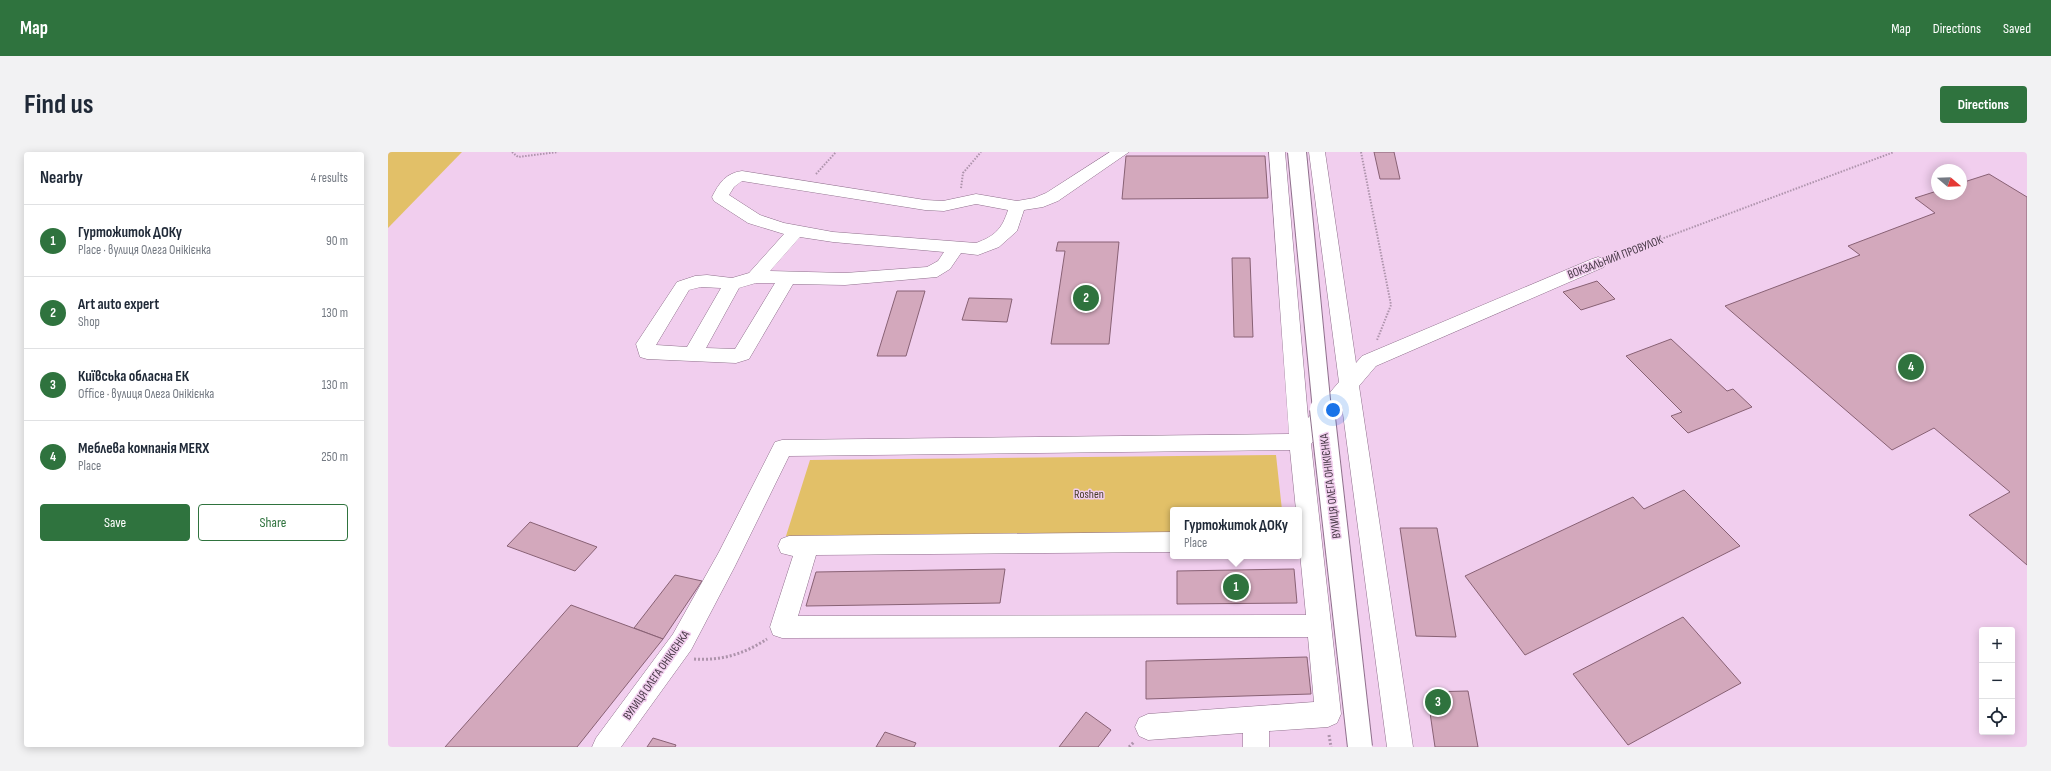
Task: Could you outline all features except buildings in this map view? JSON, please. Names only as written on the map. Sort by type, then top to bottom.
[{"type":"main road","name":"ВУЛИЦЯ ОЛЕГА ОНІКІЄНКА","points":[[1297,152],[1315,350],[1360,747]]},
{"type":"street","points":[[1017,206],[1011,227],[994,243],[978,249],[833,237],[796,230],[754,219],[720,198],[728,183],[738,176],[925,204],[944,206],[960,201],[976,199],[1017,206],[1045,200],[1120,152]]},
{"type":"street","points":[[1148,726],[1256,721],[1328,714],[1318,626],[1304,541],[1300,442],[1277,158],[1318,158],[1400,747]]},
{"type":"street","points":[[755,277],[796,230]]},
{"type":"street","points":[[787,278],[742,354],[736,356],[647,352],[645,350],[646,344],[683,286],[689,282],[700,280],[732,284],[755,277],[845,279],[931,273],[944,264],[956,247]]},
{"type":"street","name":"ВОКЗАЛЬНИЙ ПРОВУЛОК","points":[[1300,442],[1369,361],[1598,263]]},
{"type":"street","points":[[693,353],[732,284]]},
{"type":"street","name":"ВУЛИЦЯ ОЛЕГА ОНІКІЄНКА","points":[[605,747],[682,642],[727,559],[782,448],[1300,442]]},
{"type":"street","points":[[1170,542],[798,546],[782,627],[1318,626]]},
{"type":"street","points":[[1256,721],[1256,747]]},
{"type":"path","points":[[512,152],[518,157],[558,152]]},
{"type":"path","points":[[802,185],[821,170],[836,152]]},
{"type":"path","points":[[960,201],[962,173],[981,152]]},
{"type":"path","points":[[1361,152],[1391,305],[1369,361]]},
{"type":"path","name":"ВОКЗАЛЬНИЙ ПРОВУЛОК","points":[[1598,263],[1894,152]]},
{"type":"path","points":[[670,657],[705,660],[728,658],[747,652],[782,627]]},
{"type":"green space","points":[[388,152],[462,152],[388,228]]},
{"type":"green space","name":"Roshen","points":[[1276,455],[1282,507],[1170,507],[1170,535],[786,536],[810,460]]},
{"type":"place","name":"Art auto expert","points":[[1086,298]]},
{"type":"place","name":"Меблева компанія MERX","points":[[1911,367]]},
{"type":"place","name":"Гуртожиток ДОКу","points":[[1236,587]]},
{"type":"place","name":"Київська обласна ЕК","points":[[1438,702]]}]
